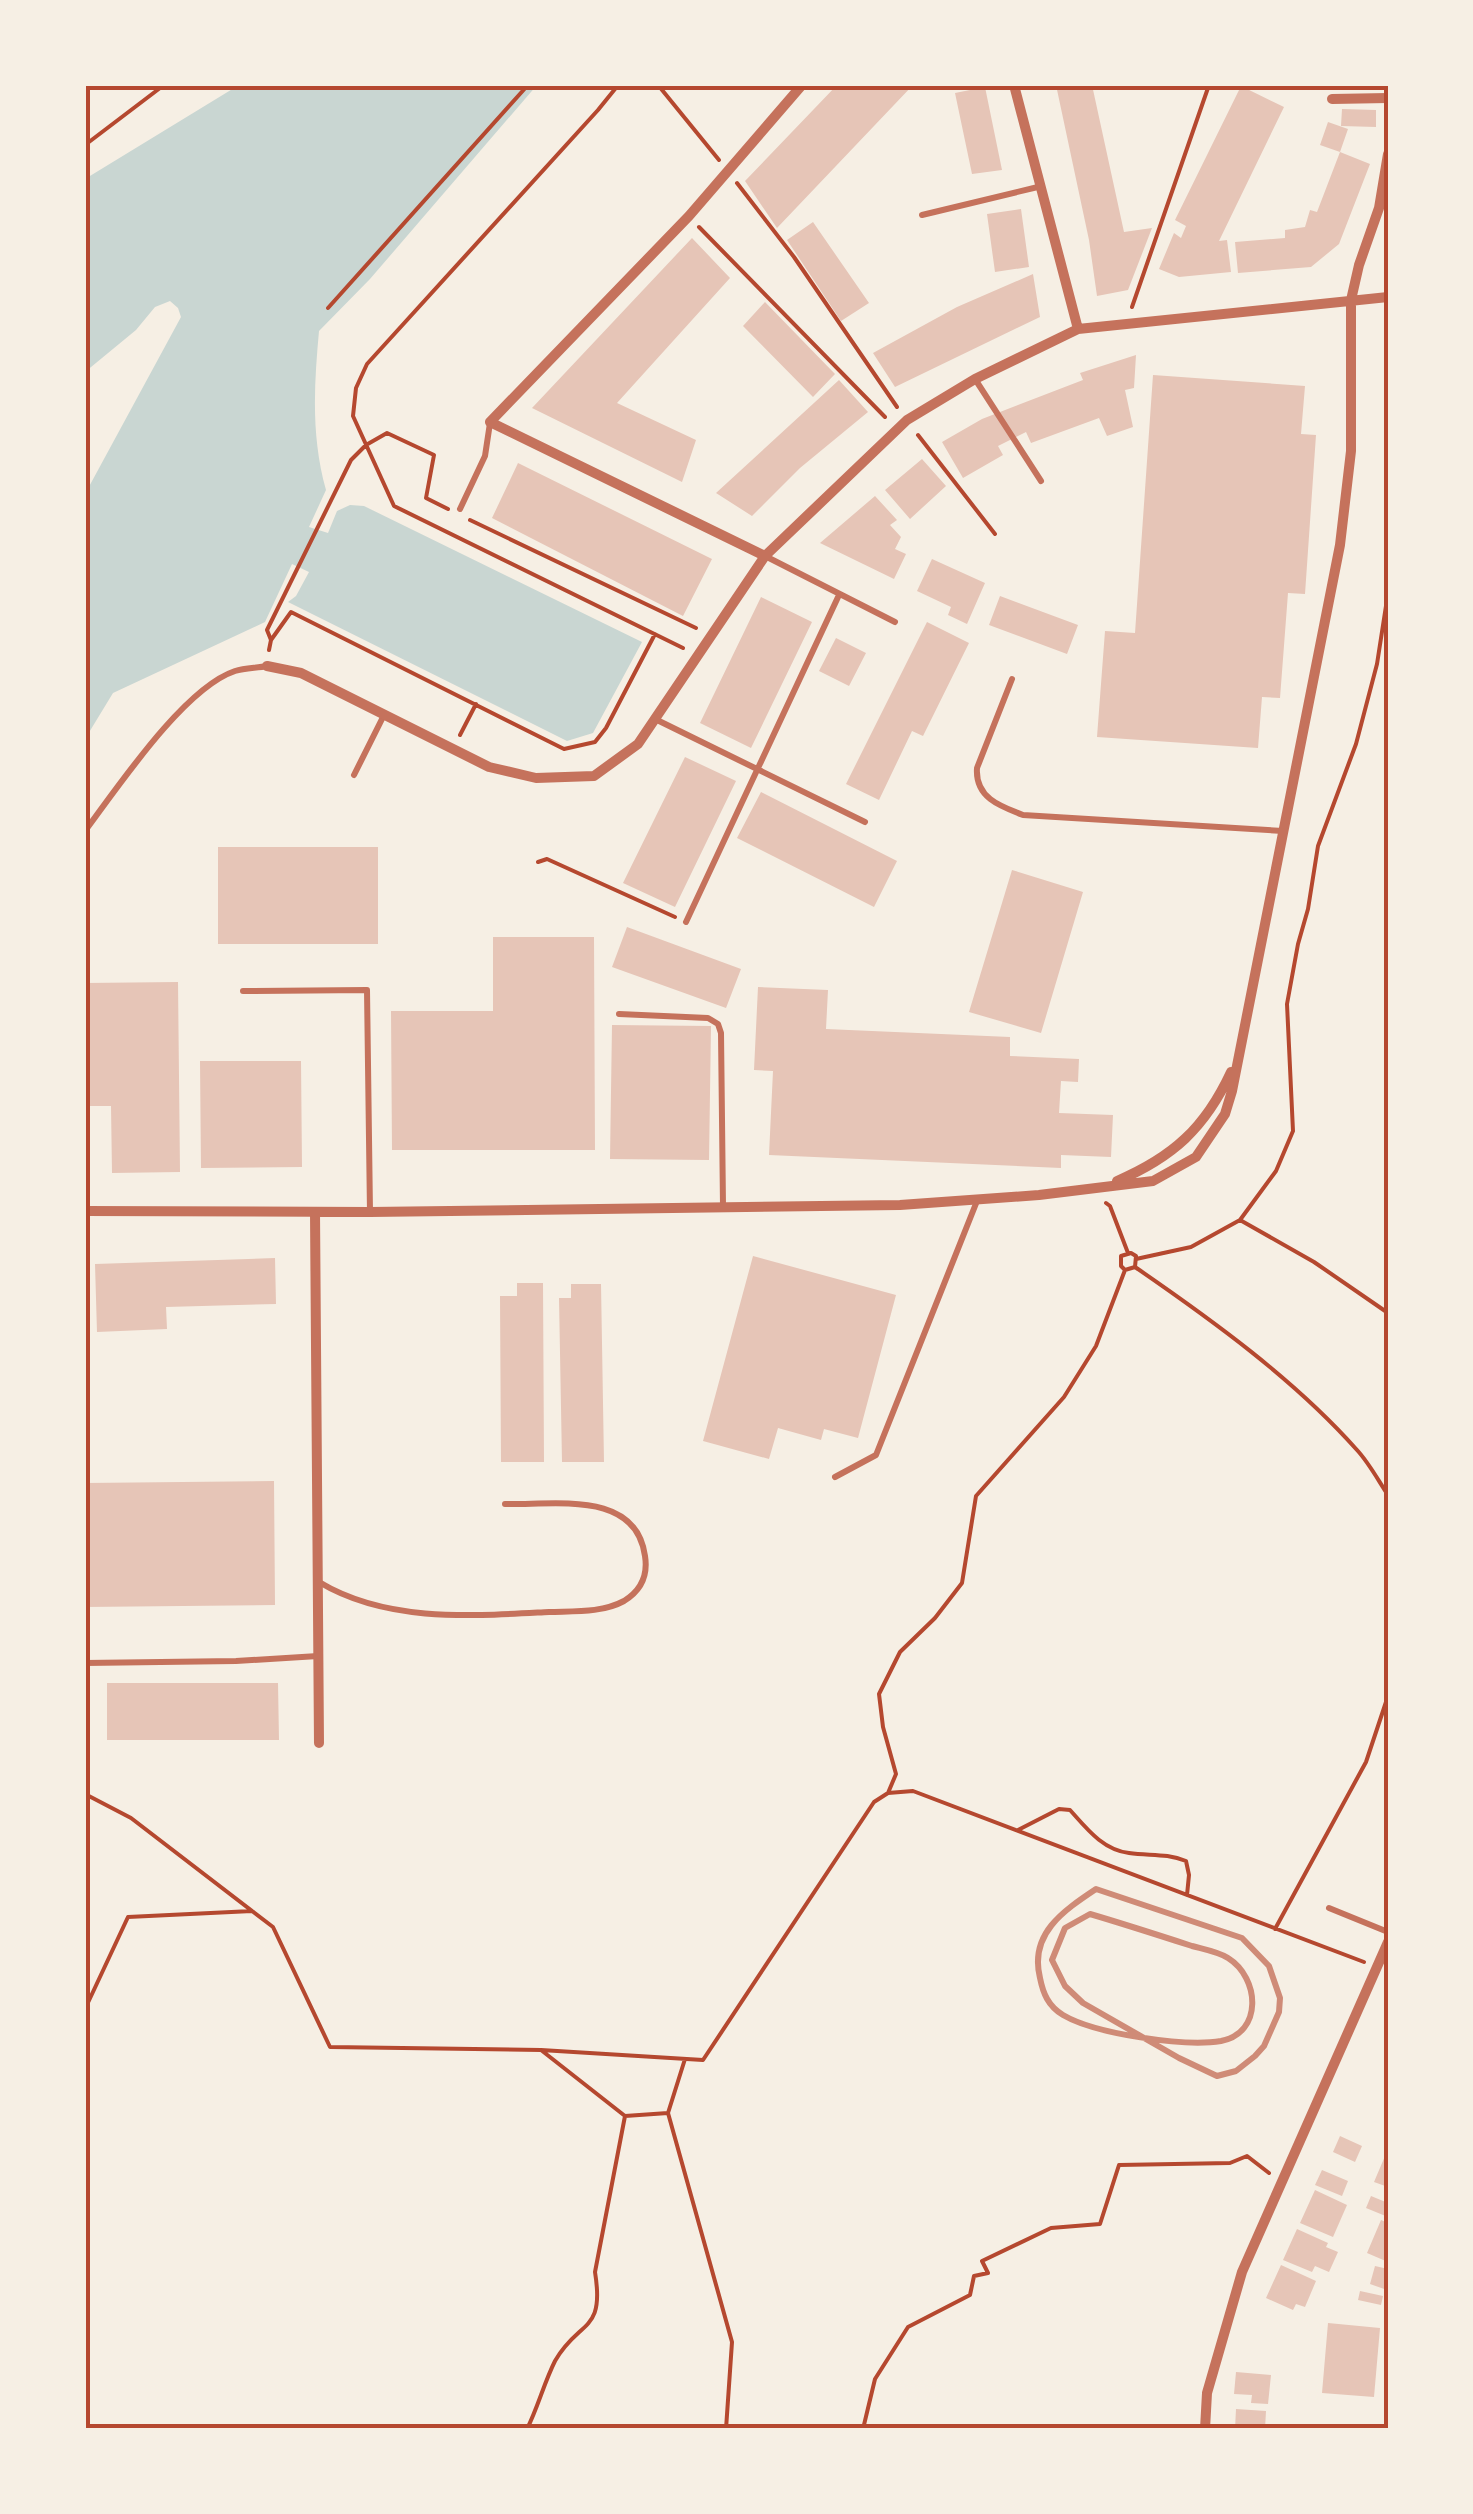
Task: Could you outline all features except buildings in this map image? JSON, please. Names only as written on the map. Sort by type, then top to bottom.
[{"type":"street","points":[[765,556],[490,422],[689,216],[802,85]]},
{"type":"street","points":[[1014,85],[1044,186],[1078,330]]},
{"type":"street","points":[[1332,99],[1388,98]]},
{"type":"street","points":[[1106,1185],[1152,1181],[1196,1158],[1225,1114],[1340,545],[1351,451],[1351,300],[1359,266],[1383,208],[1388,154]]},
{"type":"street","points":[[266,666],[301,672],[489,766],[536,778],[594,776],[638,744],[765,556],[907,420],[975,379],[1078,330],[1388,296]]},
{"type":"street","points":[[85,1211],[370,1212],[900,1205],[1086,1190],[1152,1166],[1182,1144],[1219,1097],[1239,1053]]},
{"type":"street","points":[[315,1212],[318,1743]]},
{"type":"street","points":[[1205,2429],[1207,2393],[1242,2272],[1388,1942]]},
{"type":"lane","points":[[922,216],[1044,186]]},
{"type":"lane","points":[[975,379],[1041,481]]},
{"type":"lane","points":[[460,509],[485,456],[490,422]]},
{"type":"lane","points":[[765,556],[895,622]]},
{"type":"lane","points":[[686,922],[838,595]]},
{"type":"lane","points":[[85,830],[190,702],[234,671],[266,666]]},
{"type":"lane","points":[[1012,680],[976,781],[984,796],[1001,807],[1022,815],[1283,831]]},
{"type":"lane","points":[[354,775],[384,715]]},
{"type":"lane","points":[[654,719],[865,822]]},
{"type":"lane","points":[[243,991],[366,990],[370,1212]]},
{"type":"lane","points":[[619,1014],[708,1018],[718,1024],[724,1206]]},
{"type":"lane","points":[[836,1477],[876,1455],[978,1200]]},
{"type":"lane","points":[[318,1582],[342,1595],[389,1608],[447,1616],[593,1610],[624,1600],[642,1584],[647,1573],[643,1542],[636,1528],[609,1507],[505,1504]]},
{"type":"lane","points":[[85,1663],[318,1656]]},
{"type":"lane","points":[[1328,1908],[1388,1932]]},
{"type":"path","points":[[85,145],[164,85]]},
{"type":"path","points":[[328,308],[528,85]]},
{"type":"path","points":[[615,85],[616,90],[367,364],[356,388],[353,416],[394,506],[670,642]]},
{"type":"path","points":[[658,85],[794,257],[907,420],[995,534]]},
{"type":"path","points":[[1126,323],[1209,85]]},
{"type":"path","points":[[689,216],[896,429]]},
{"type":"path","points":[[271,640],[268,630],[351,460],[387,433],[434,455],[426,498],[710,635]]},
{"type":"path","points":[[448,533],[452,524]]},
{"type":"path","points":[[1086,1190],[1110,1206],[1128,1253],[1136,1259],[1191,1247],[1240,1220],[1276,1171],[1293,1131],[1287,1004],[1298,944],[1318,846],[1356,744],[1377,664],[1388,594]]},
{"type":"path","points":[[266,666],[271,640],[292,612],[564,749],[581,748],[594,742],[606,728],[654,634]]},
{"type":"path","points":[[453,748],[476,704]]},
{"type":"path","points":[[538,862],[546,859],[686,922]]},
{"type":"path","points":[[1240,1220],[1314,1262],[1388,1313]]},
{"type":"path","points":[[1125,1270],[1119,1261],[1128,1253]]},
{"type":"path","points":[[1135,1267],[1136,1259]]},
{"type":"path","points":[[1125,1270],[1135,1267]]},
{"type":"path","points":[[1135,1267],[1204,1314],[1290,1386],[1358,1450],[1388,1495]]},
{"type":"path","points":[[888,1793],[896,1774],[880,1694],[900,1652],[962,1582],[976,1496],[1064,1397],[1096,1346],[1125,1270]]},
{"type":"path","points":[[1275,1928],[1366,1762],[1388,1696]]},
{"type":"path","points":[[85,1794],[132,1818],[274,1927],[330,2046],[541,2050],[703,2060],[874,1802],[888,1793],[913,1791],[1378,1968]]},
{"type":"path","points":[[1018,1830],[1060,1809],[1070,1810],[1099,1842],[1126,1854],[1168,1854],[1186,1862],[1187,1895]]},
{"type":"path","points":[[85,2009],[128,1918],[252,1911]]},
{"type":"path","points":[[541,2050],[625,2116],[668,2113]]},
{"type":"path","points":[[685,2059],[668,2113],[732,2342],[726,2429]]},
{"type":"path","points":[[527,2429],[556,2360],[596,2318],[595,2272],[625,2116]]},
{"type":"path","points":[[863,2429],[874,2380],[908,2327],[970,2296],[974,2276],[988,2273],[982,2261],[1051,2228],[1100,2224],[1119,2165],[1230,2164],[1247,2156],[1268,2172],[1280,2190]]},
{"type":"shaded area","points":[[239,85],[537,85],[370,279],[319,331],[315,411],[326,490],[309,527],[328,533],[337,511],[350,505],[364,506],[642,642],[593,733],[567,741],[288,602],[296,596],[309,572],[292,564],[265,622],[113,693],[85,739],[85,494],[181,317],[170,301],[155,307],[136,330],[85,372],[85,179]]},
{"type":"railway","points":[[1179,2058],[1083,2003],[1065,1986],[1052,1960],[1065,1928],[1090,1914],[1220,1954],[1239,1967],[1246,1978],[1251,1991],[1250,2016],[1235,2036],[1221,2041],[1186,2042],[1164,2040],[1140,2037],[1096,2028],[1063,2015],[1043,1989],[1039,1949],[1061,1915],[1096,1889],[1242,1938],[1269,1966],[1280,1998],[1279,2012],[1264,2046],[1255,2056],[1236,2071],[1217,2076],[1179,2058]]}]
